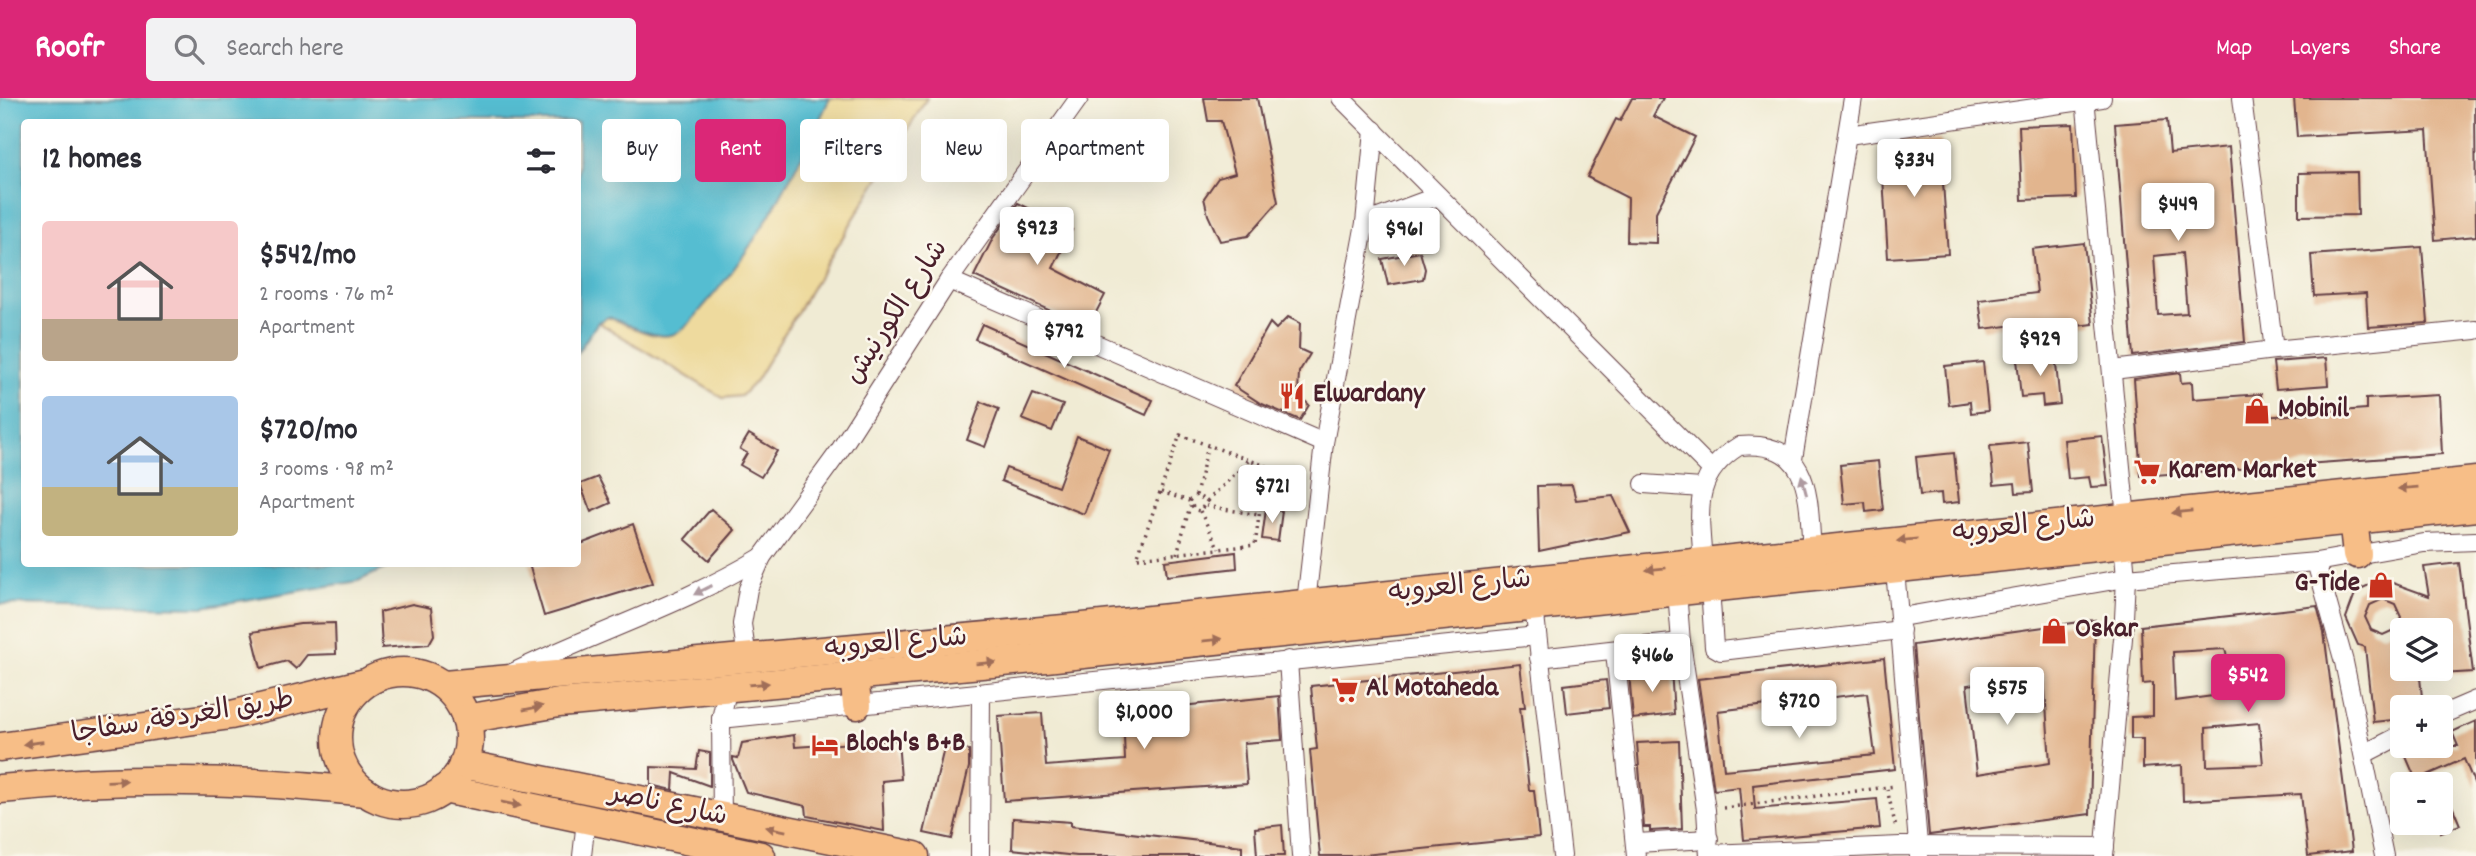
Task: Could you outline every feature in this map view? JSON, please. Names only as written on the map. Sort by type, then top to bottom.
[{"type":"main road","name":"شارع العروبه","points":[[466,719],[559,703],[854,675],[1132,635],[1306,603],[1706,575],[1895,569],[2124,531],[2476,481]]},
{"type":"main road","name":"شارع العروبه","points":[[444,685],[747,658],[1132,635],[1534,606],[1677,591],[1706,575],[1812,552],[2353,519],[2476,507]]},
{"type":"main road","points":[[2353,519],[2357,554]]},
{"type":"main road","points":[[405,671],[425,675],[444,685],[457,700],[466,719],[469,744],[463,764],[444,789],[426,800],[405,804],[384,801],[365,792],[350,777],[340,758],[337,738],[341,717],[350,698],[365,684],[384,674],[405,671]]},
{"type":"main road","points":[[854,675],[857,705]]},
{"type":"main road","name":"طريق الغردقة, سفاجا","points":[[0,747],[231,715],[365,684]]},
{"type":"main road","name":"شارع ناصر","points":[[463,764],[722,819],[915,856]]},
{"type":"main road","name":"طريق الغردقة, سفاجا","points":[[0,789],[120,780],[277,783],[365,792]]},
{"type":"main road","name":"شارع ناصر","points":[[444,789],[761,856]]},
{"type":"street","name":"شارع الكورنيش","points":[[747,658],[744,612],[748,589],[762,557],[838,453],[949,280],[1079,98]]},
{"type":"street","points":[[1341,98],[1711,469]]},
{"type":"street","points":[[1812,552],[1807,488],[1793,459],[1853,98]]},
{"type":"street","points":[[2242,98],[2274,350]]},
{"type":"street","points":[[1615,652],[1636,850],[1900,846],[1920,851],[2104,851],[2113,782],[2126,578],[2113,370],[2090,99],[1848,135]]},
{"type":"street","points":[[1306,603],[1324,443],[1365,223],[1374,130]]},
{"type":"street","points":[[1365,223],[1438,196]]},
{"type":"street","points":[[949,280],[1324,443]]},
{"type":"street","points":[[2113,370],[2274,350],[2476,330]]},
{"type":"street","points":[[1793,459],[1769,447],[1739,446],[1711,469],[1702,488],[1700,509],[1714,647],[1721,651],[1901,623],[2126,578],[2316,562],[2424,543],[2476,541]]},
{"type":"street","points":[[1644,484],[1702,488]]},
{"type":"street","name":"شارع الكورنيش","points":[[494,682],[600,632],[673,605],[762,557]]},
{"type":"street","points":[[2316,562],[2344,662],[2384,856]]},
{"type":"street","points":[[1895,569],[1920,851]]},
{"type":"street","points":[[1677,591],[1681,642],[1706,810],[1709,850]]},
{"type":"street","points":[[1534,606],[1562,856]]},
{"type":"street","points":[[721,719],[1537,636]]},
{"type":"street","points":[[1539,658],[1615,652],[1681,642]]},
{"type":"street","points":[[1288,660],[1301,856]]},
{"type":"street","points":[[722,819],[721,719],[728,686]]},
{"type":"street","points":[[980,856],[981,693]]},
{"type":"street","points":[[2453,710],[2476,700]]},
{"type":"street","points":[[2364,754],[2390,741]]},
{"type":"street","points":[[582,856],[586,820]]},
{"type":"path","points":[[1180,435],[1208,445],[1266,466],[1255,545],[1137,558],[1180,435]]},
{"type":"path","points":[[1177,554],[1189,503],[1196,495],[1208,445]]},
{"type":"path","points":[[1200,511],[1250,460]]},
{"type":"path","points":[[1160,492],[1189,503],[1200,511],[1219,549]]},
{"type":"path","points":[[1196,495],[1206,503],[1259,515]]},
{"type":"path","points":[[1706,810],[1887,789],[1900,846]]},
{"type":"sand","points":[[830,98],[927,98],[907,131],[907,119],[819,119]]},
{"type":"sand","points":[[800,157],[800,182],[876,182],[755,382],[741,396],[723,398],[598,322],[608,317],[638,330],[663,336],[679,331],[688,324],[741,260]]},
{"type":"water","points":[[0,98],[830,98],[819,119],[800,119],[800,157],[774,208],[741,260],[688,324],[675,334],[663,335],[647,332],[608,317],[598,322],[581,348],[581,119],[21,119],[21,567],[388,567],[358,581],[203,607],[0,604]]},
{"type":"building","points":[[1204,98],[1257,98],[1278,202],[1248,236],[1220,241],[1208,215],[1204,198],[1218,178],[1235,173],[1221,121],[1208,121]]},
{"type":"building","points":[[1632,98],[1663,98],[1653,116],[1695,137],[1656,212],[1656,243],[1627,242],[1628,198],[1587,177],[1616,119],[1620,121]]},
{"type":"building","points":[[2294,98],[2475,98],[2476,236],[2435,240],[2427,130],[2297,137]]},
{"type":"building","points":[[2167,120],[2170,153],[2229,147],[2245,342],[2133,356],[2115,124]],"holes":[[[2182,253],[2187,313],[2158,315],[2154,256]]]},
{"type":"building","points":[[2073,124],[2076,198],[2022,200],[2019,126]]},
{"type":"building","points":[[1940,140],[1948,254],[1888,258],[1881,144]]},
{"type":"building","points":[[2357,172],[2358,215],[2299,216],[2299,173]]},
{"type":"building","points":[[1018,203],[1072,230],[1053,268],[1105,295],[1088,328],[974,276],[993,238]]},
{"type":"building","points":[[2084,243],[2093,324],[2041,330],[2040,322],[1983,329],[1979,300],[2037,293],[2032,249]]},
{"type":"building","points":[[2422,247],[2428,323],[2368,327],[2366,293],[2314,296],[2311,255]]},
{"type":"building","points":[[1420,252],[1425,269],[1423,279],[1388,285],[1382,259]]},
{"type":"building","points":[[1288,317],[1300,323],[1299,349],[1310,354],[1299,372],[1298,394],[1309,405],[1300,420],[1260,403],[1234,386],[1270,323],[1276,329]]},
{"type":"building","points":[[982,324],[1153,400],[1146,415],[975,339]]},
{"type":"building","points":[[2055,354],[2060,404],[2043,406],[2042,395],[2021,397],[2017,359]]},
{"type":"building","points":[[2326,358],[2328,385],[2276,389],[2273,362]]},
{"type":"building","points":[[1983,362],[1988,411],[1971,413],[1970,402],[1949,405],[1945,366]]},
{"type":"building","points":[[2180,373],[2181,383],[2192,382],[2193,399],[2261,394],[2263,417],[2366,409],[2366,399],[2439,395],[2442,454],[2141,476],[2134,379]]},
{"type":"building","points":[[1033,394],[1063,405],[1052,431],[1022,419]]},
{"type":"building","points":[[981,402],[999,409],[985,447],[967,440]]},
{"type":"building","points":[[749,434],[777,451],[761,477],[740,465],[747,453],[740,449]]},
{"type":"building","points":[[1077,436],[1109,449],[1084,514],[1001,481],[1006,468],[1058,487]]},
{"type":"building","points":[[2102,436],[2108,486],[2091,487],[2089,477],[2068,479],[2064,440]]},
{"type":"building","points":[[2028,442],[2033,492],[2016,493],[2015,483],[1994,485],[1990,446]]},
{"type":"building","points":[[1954,453],[1959,502],[1942,504],[1941,493],[1920,495],[1916,457]]},
{"type":"building","points":[[1878,461],[1883,510],[1866,512],[1865,502],[1844,504],[1840,465]]},
{"type":"building","points":[[598,477],[611,503],[591,512],[581,484]]},
{"type":"building","points":[[1572,485],[1576,500],[1613,496],[1630,532],[1539,551],[1537,486]]},
{"type":"building","points":[[711,509],[735,530],[709,560],[685,539]]},
{"type":"building","points":[[1266,509],[1282,511],[1278,541],[1262,539]]},
{"type":"building","points":[[633,524],[653,583],[544,616],[530,567],[581,567],[581,544]]},
{"type":"building","points":[[1236,552],[1237,568],[1167,576],[1165,561]]},
{"type":"building","points":[[2459,563],[2473,672],[2453,673],[2453,618],[2401,618],[2395,604],[2383,599],[2370,605],[2365,617],[2371,630],[2383,635],[2390,632],[2390,681],[2420,681],[2422,695],[2390,695],[2390,720],[2373,722],[2365,647],[2358,645],[2346,618],[2356,591],[2382,579],[2429,596],[2424,567]]},
{"type":"building","points":[[412,604],[431,608],[434,635],[429,644],[382,648],[380,612]]},
{"type":"building","points":[[2317,606],[2324,632],[2352,851],[2308,856],[2301,794],[2183,801],[2182,765],[2143,768],[2143,739],[2131,739],[2131,717],[2153,716],[2153,683],[2143,684],[2141,626]],"holes":[[[2225,649],[2236,693],[2175,701],[2173,652]],[[2259,723],[2263,764],[2207,766],[2206,728]]]},
{"type":"building","points":[[2095,620],[2090,814],[1929,835],[1913,645]],"holes":[[[2044,675],[2050,763],[1977,774],[1967,685]]]},
{"type":"building","points":[[335,623],[336,654],[307,655],[296,669],[287,661],[261,668],[252,632],[300,624]]},
{"type":"building","points":[[1884,658],[1895,769],[1753,785],[1755,809],[1877,799],[1880,828],[1744,840],[1739,787],[1714,790],[1698,679]],"holes":[[[1867,693],[1875,755],[1724,770],[1718,711]]]},
{"type":"building","points":[[1520,664],[1525,707],[1520,707],[1529,790],[1534,790],[1539,837],[1354,856],[1320,856],[1310,750],[1317,749],[1311,686]]},
{"type":"building","points":[[1671,669],[1674,714],[1633,719],[1629,673]]},
{"type":"building","points":[[1606,680],[1609,708],[1567,713],[1564,685]]},
{"type":"building","points":[[1279,696],[1282,740],[1244,743],[1247,784],[1004,801],[998,716],[1042,713],[1046,766],[1125,760],[1123,712]]},
{"type":"building","points":[[2476,721],[2476,787],[2464,759],[2434,772],[2413,772],[2407,758],[2453,758],[2453,746],[2458,746],[2453,732]]},
{"type":"building","points":[[794,735],[795,747],[898,740],[901,779],[882,781],[884,831],[807,816],[806,806],[746,792],[733,760],[733,757],[738,758],[742,743]]},
{"type":"building","points":[[1679,741],[1682,829],[1650,831],[1650,827],[1644,827],[1637,743]]},
{"type":"building","points":[[945,744],[969,750],[969,767],[952,839],[924,833]]},
{"type":"building","points":[[699,751],[710,753],[710,786],[674,773],[673,790],[651,785],[651,767],[696,769]]},
{"type":"building","points":[[2453,808],[2460,825],[2453,828]]},
{"type":"building","points":[[1013,818],[1071,822],[1071,826],[1242,846],[1242,856],[1077,856],[1012,849]]},
{"type":"building","points":[[1282,825],[1284,856],[1257,856],[1255,828]]},
{"type":"place","name":"Elwardany","points":[[1292,396]]},
{"type":"place","name":"Mobinil","points":[[2257,411]]},
{"type":"place","name":"Karem Market","points":[[2147,472]]},
{"type":"place","name":"G-Tide","points":[[2381,585]]},
{"type":"place","name":"Oskar","points":[[2054,631]]},
{"type":"place","name":"Al Motaheda","points":[[1345,690]]},
{"type":"place","name":"Bloch's B+B","points":[[825,745]]}]
